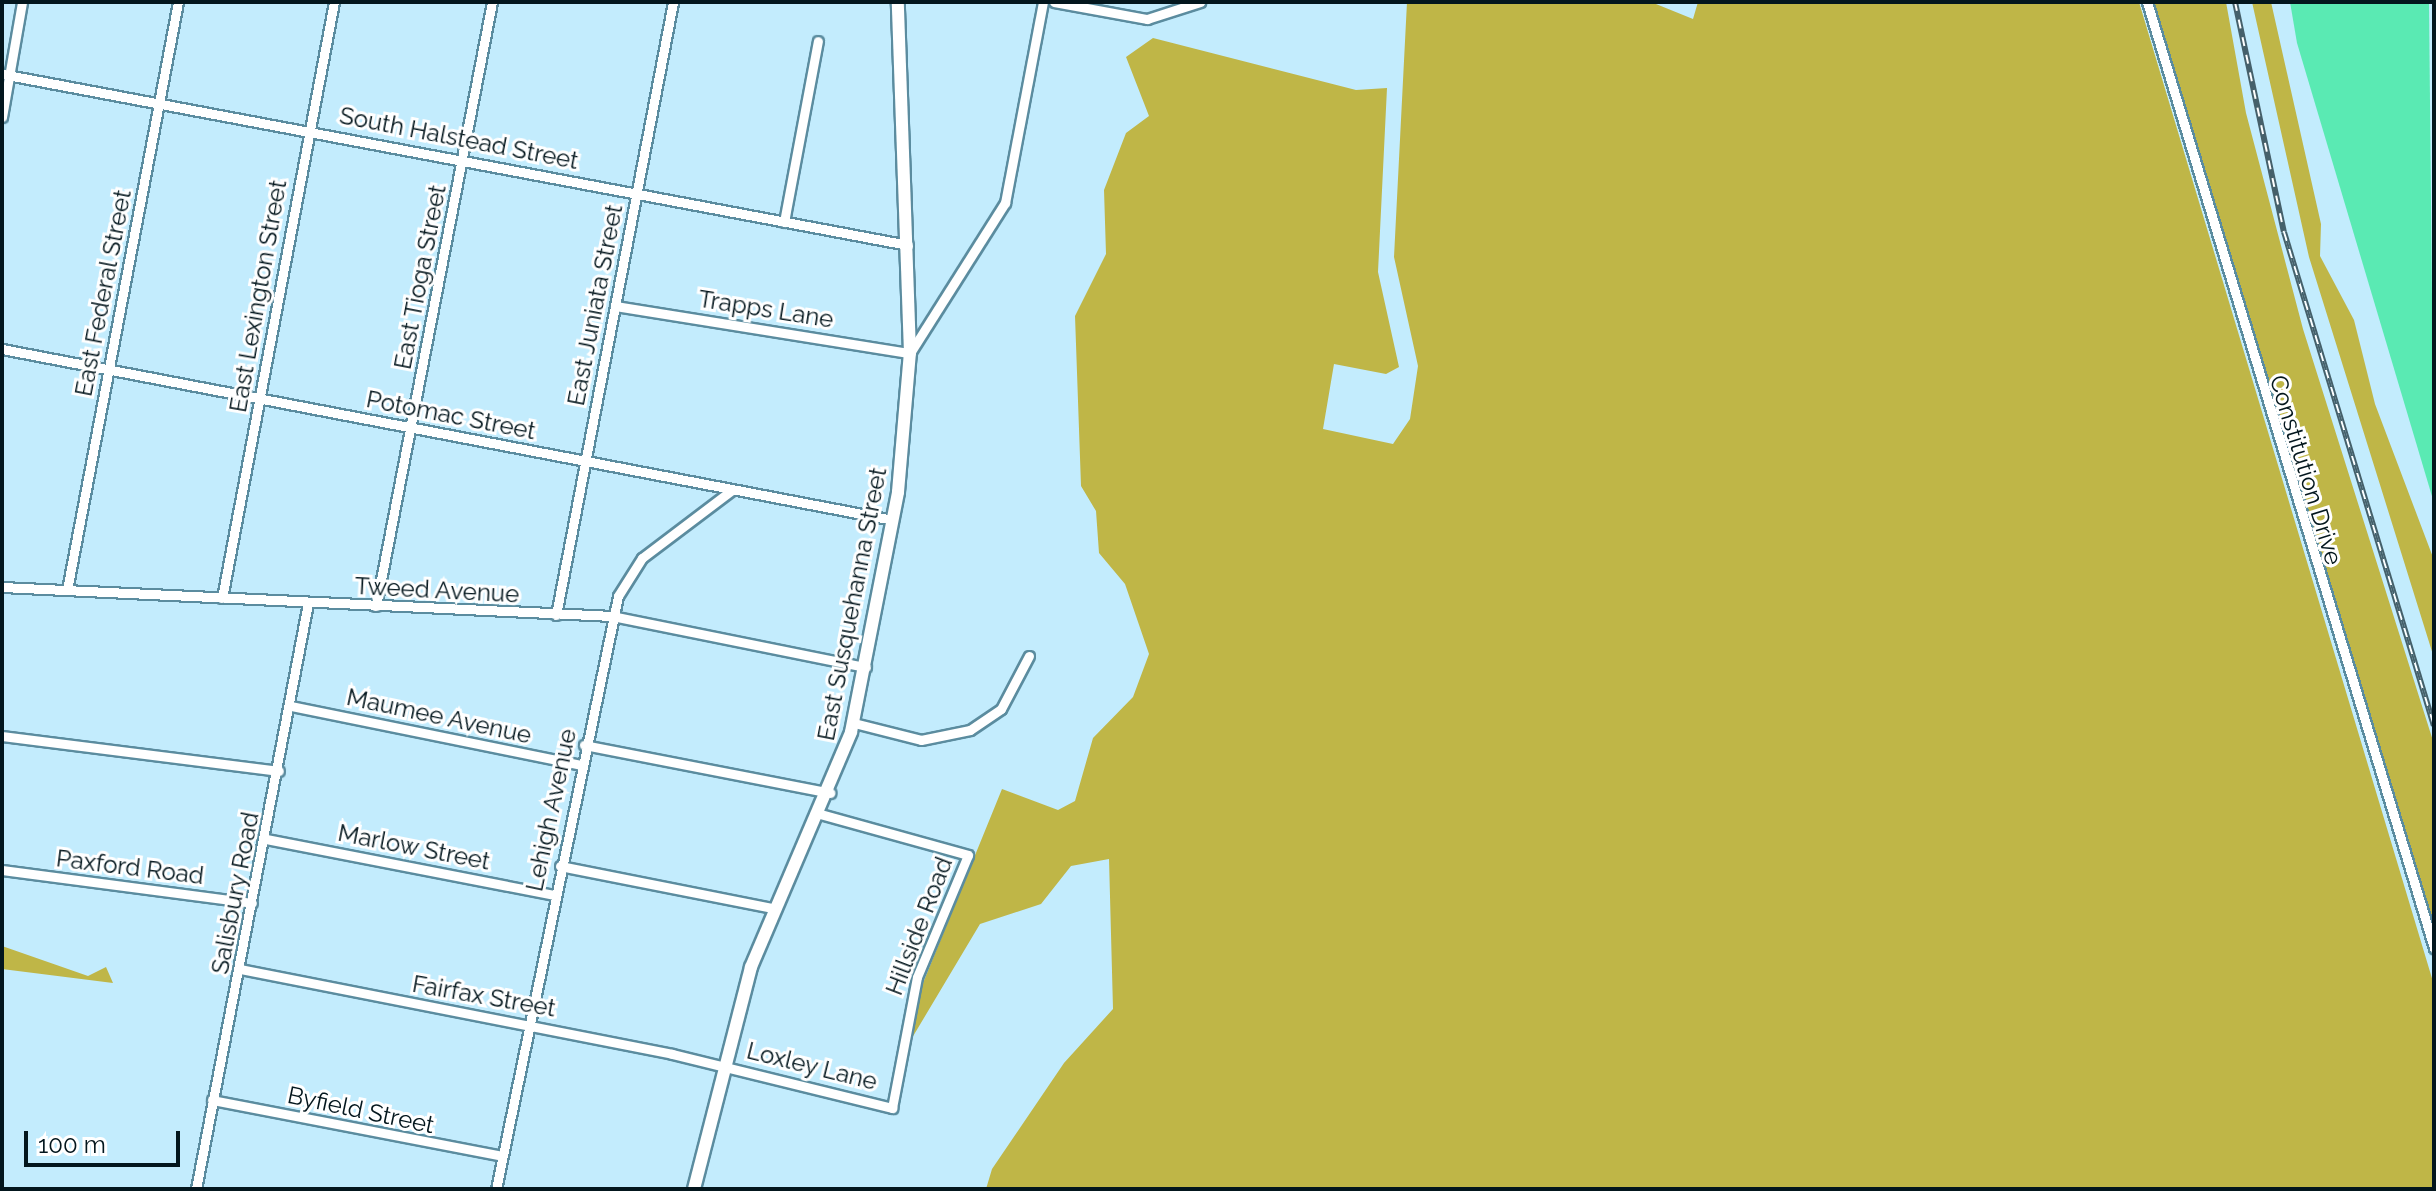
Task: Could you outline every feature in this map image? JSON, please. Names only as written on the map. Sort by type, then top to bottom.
[{"type":"main road","name":"East Susquehanna Street","points":[[694,1189],[721,1064],[773,908],[830,793],[854,723],[893,520],[910,353],[898,2]]},
{"type":"street","points":[[2,117],[6,75],[22,2]]},
{"type":"street","name":"East Federal Street","points":[[67,590],[178,2]]},
{"type":"street","name":"East Lexington Street","points":[[222,598],[334,2]]},
{"type":"street","name":"East Tioga Street","points":[[376,606],[492,2]]},
{"type":"street","name":"East Juniata Street","points":[[556,615],[673,2]]},
{"type":"street","points":[[910,353],[1005,203],[1043,2]]},
{"type":"street","points":[[1054,2],[1147,19],[1200,2]]},
{"type":"street","name":"Constitution Drive","points":[[2147,2],[2434,948]]},
{"type":"street","points":[[784,222],[818,41]]},
{"type":"street","name":"South Halstead Street","points":[[6,75],[908,245]]},
{"type":"street","name":"Trapps Lane","points":[[615,306],[910,353]]},
{"type":"street","name":"Potomac Street","points":[[2,349],[893,520]]},
{"type":"street","name":"Lehigh Avenue","points":[[496,1189],[612,616],[642,558],[732,490]]},
{"type":"street","name":"Tweed Avenue","points":[[2,587],[612,616],[866,667]]},
{"type":"street","name":"Salisbury Road","points":[[196,1189],[279,771],[308,603]]},
{"type":"street","points":[[854,723],[913,740],[970,730],[1001,709],[1029,656]]},
{"type":"street","name":"Maumee Avenue","points":[[291,706],[580,765]]},
{"type":"street","points":[[2,736],[279,771]]},
{"type":"street","points":[[584,745],[830,793]]},
{"type":"street","name":"Hillside Road","points":[[820,814],[968,855],[917,977],[892,1108]]},
{"type":"street","name":"Marlow Street","points":[[266,839],[554,895]]},
{"type":"street","points":[[560,866],[773,908]]},
{"type":"street","name":"Paxford Road","points":[[2,870],[252,903]]},
{"type":"street","name":"Fairfax Street","points":[[240,969],[721,1064]]},
{"type":"street","name":"Loxley Lane","points":[[721,1064],[892,1108]]},
{"type":"street","name":"Byfield Street","points":[[212,1100],[502,1156]]},
{"type":"shaded area","points":[[1407,2],[1651,2],[1693,19],[1698,2],[2139,2],[2434,985],[2434,1189],[986,1189],[992,1169],[1064,1063],[1113,1009],[1109,859],[1071,866],[1041,904],[980,924],[909,1043],[912,1010],[1002,789],[1058,810],[1075,801],[1093,738],[1133,697],[1149,654],[1125,584],[1099,553],[1096,511],[1081,486],[1075,316],[1106,254],[1104,190],[1126,133],[1149,116],[1126,57],[1153,38],[1356,90],[1387,88],[1378,272],[1399,367],[1386,374],[1334,364],[1323,429],[1393,444],[1410,419],[1418,366],[1394,257]]},
{"type":"shaded area","points":[[2153,2],[2226,2],[2246,113],[2303,329],[2434,744],[2434,934]]},
{"type":"shaded area","points":[[2252,2],[2271,2],[2321,224],[2320,256],[2354,320],[2375,404],[2434,560],[2434,658],[2309,257]]},
{"type":"shaded area","points":[[2290,2],[2429,2],[2434,503],[2297,43]]},
{"type":"shaded area","points":[[2,946],[88,976],[106,967],[113,983],[2,969]]},
{"type":"railway","points":[[2235,2],[2284,232],[2434,726]]}]
